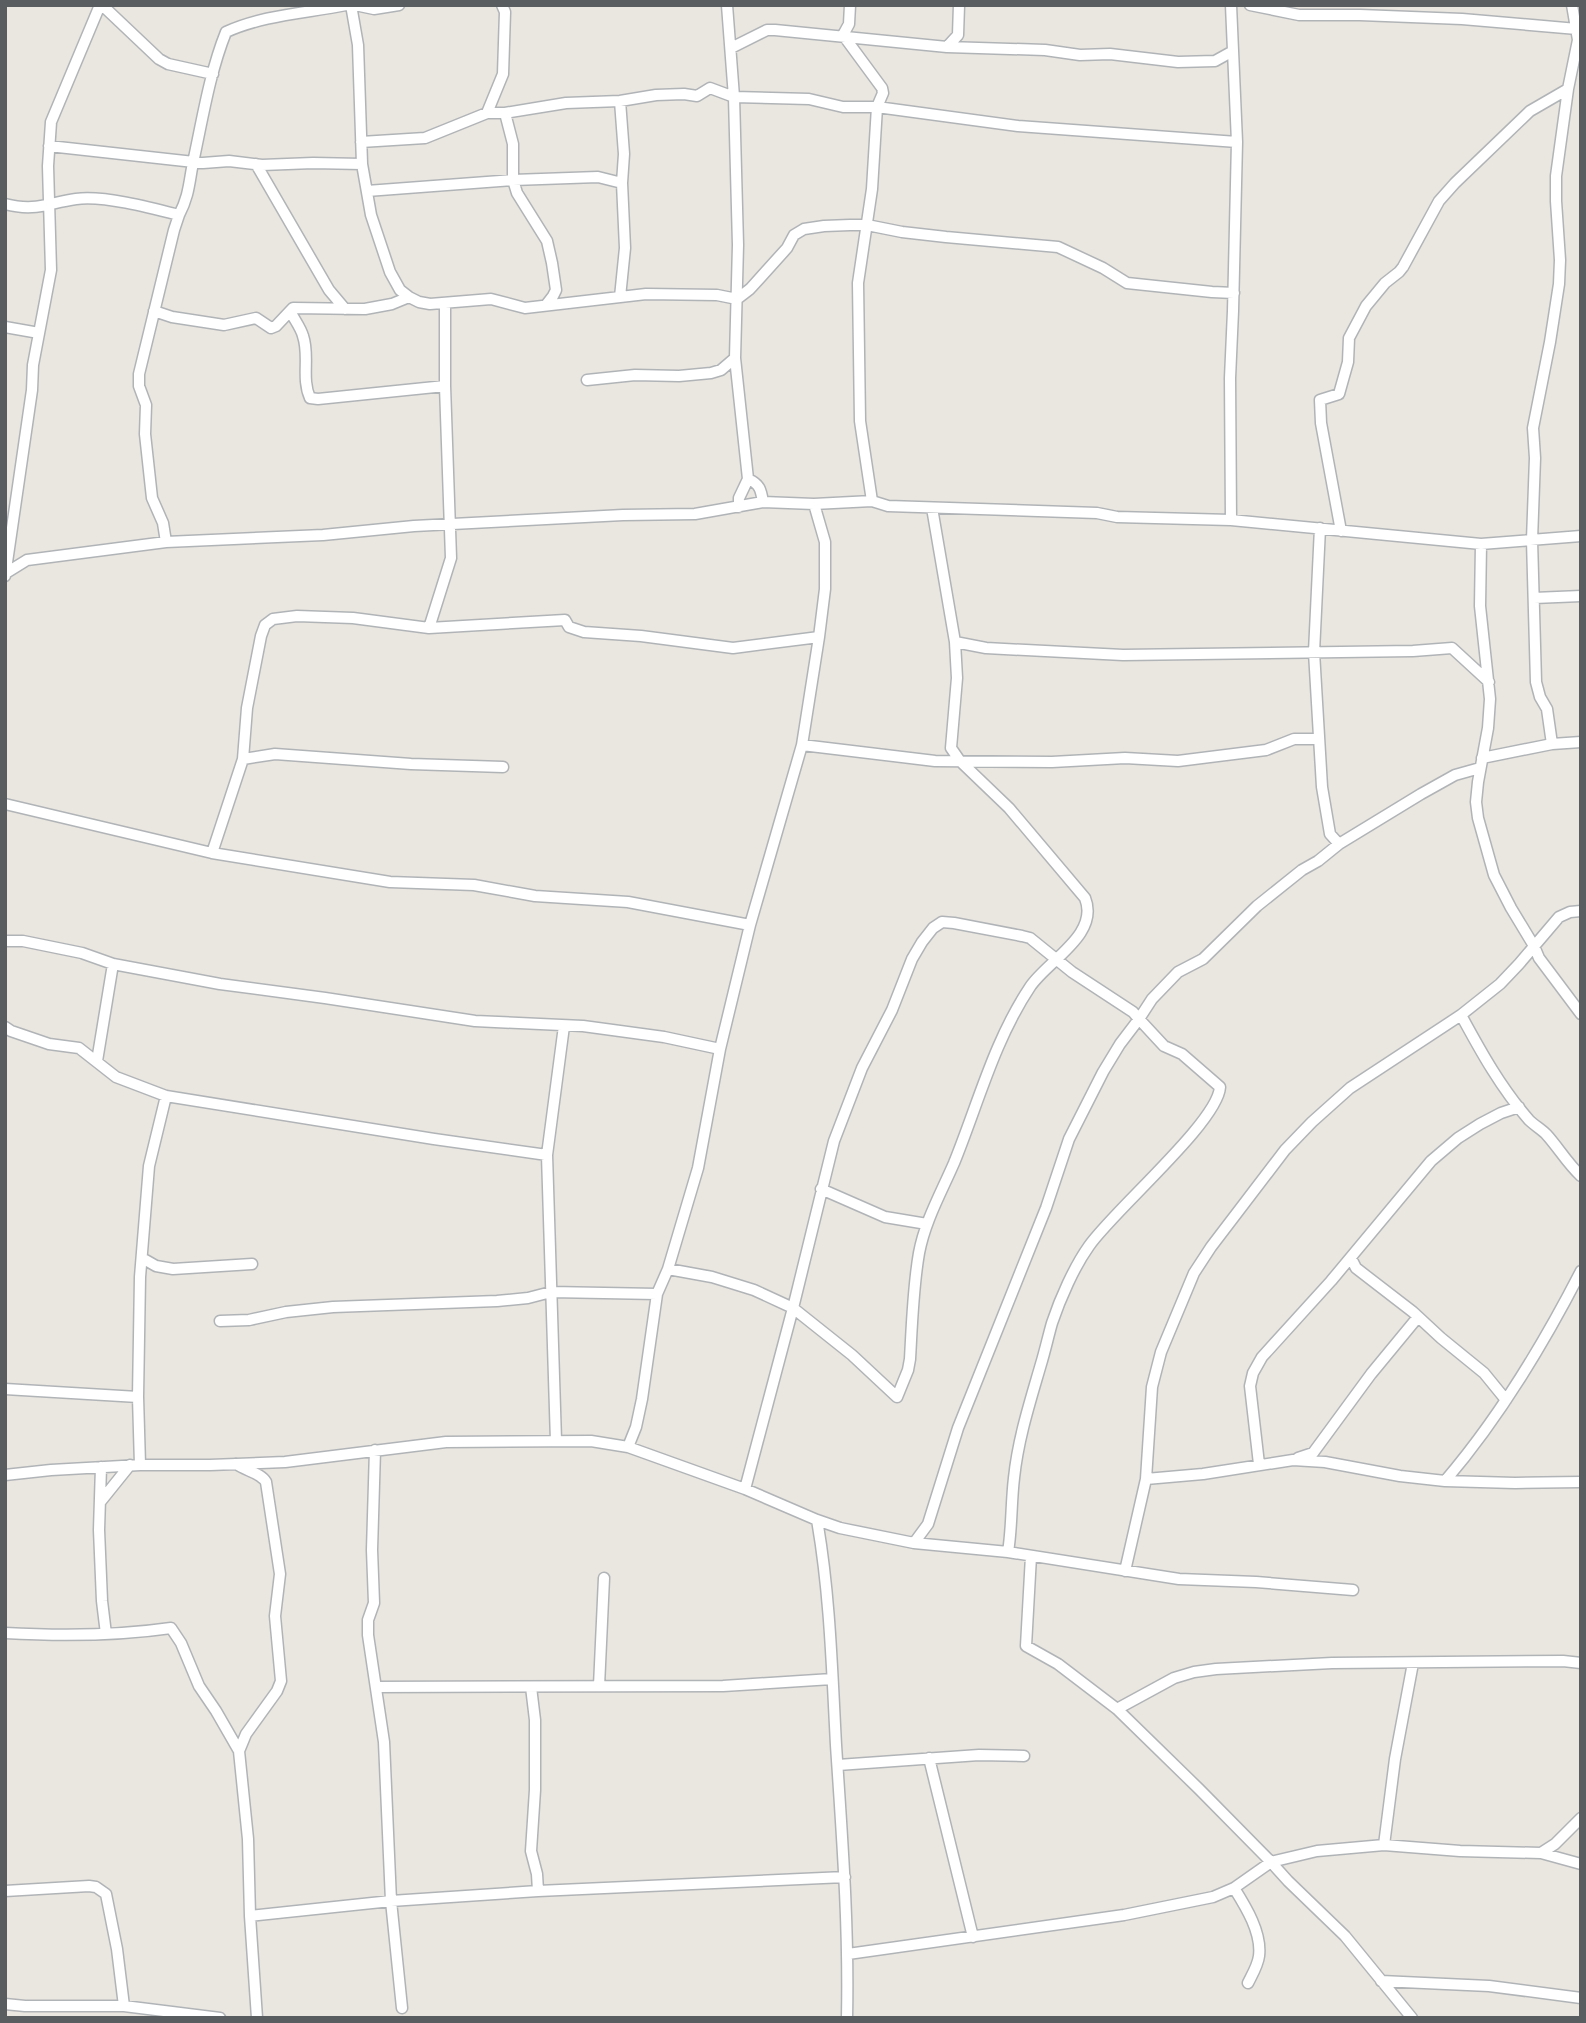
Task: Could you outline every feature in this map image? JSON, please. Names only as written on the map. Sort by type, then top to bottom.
[{"type":"street","points":[[6,575],[32,390],[33,365],[51,270],[48,206],[51,122],[101,5],[159,59],[168,64],[212,74]]},
{"type":"street","points":[[351,5],[358,45],[362,164],[371,215],[390,272],[400,290],[419,302],[430,304],[491,299],[525,308],[646,294],[717,295],[737,299],[750,289],[787,248],[794,235],[804,229],[867,225],[902,232],[1058,247],[1103,268],[1127,283],[1234,293]]},
{"type":"street","points":[[166,542],[163,523],[152,498],[145,434],[146,405],[139,386],[139,374],[174,230],[187,199],[212,74],[226,33],[238,27],[274,18],[351,5],[374,9],[399,5]]},
{"type":"street","points":[[487,113],[503,74],[505,12],[502,5]]},
{"type":"street","points":[[727,5],[734,97],[738,245],[735,358],[748,479],[739,498],[739,507]]},
{"type":"street","points":[[843,35],[849,24],[850,5]]},
{"type":"street","points":[[947,47],[958,35],[960,5]]},
{"type":"street","points":[[1231,5],[1237,142],[1230,378],[1231,520]]},
{"type":"street","points":[[1250,5],[1299,15],[1449,19],[1578,43]]},
{"type":"street","points":[[1552,744],[1547,709],[1536,682],[1532,540],[1535,458],[1533,428],[1559,284],[1556,176],[1568,89],[1578,43],[1572,5]]},
{"type":"street","points":[[731,48],[767,30],[775,30],[947,47],[1045,50],[1080,55],[1110,54],[1178,62],[1215,61],[1233,51]]},
{"type":"street","points":[[843,35],[883,93],[877,107],[872,189],[858,283],[860,421],[872,501]]},
{"type":"street","points":[[361,142],[425,138],[487,113],[505,113],[566,103],[620,101],[656,95],[697,96],[710,89],[734,97],[809,99],[843,107],[877,107],[1018,125],[1237,142]]},
{"type":"street","points":[[1341,531],[1321,423],[1321,400],[1339,394],[1348,362],[1349,338],[1366,306],[1403,267],[1439,201],[1530,111],[1568,89]]},
{"type":"street","points":[[620,101],[624,154],[622,183],[625,248],[620,297]]},
{"type":"street","points":[[505,113],[513,144],[513,180],[517,193],[547,241],[556,290],[546,305]]},
{"type":"street","points":[[50,146],[193,162],[229,160],[256,164],[362,164]]},
{"type":"street","points":[[256,164],[329,290],[345,309]]},
{"type":"street","points":[[367,191],[513,180],[598,177],[622,183]]},
{"type":"street","points":[[5,204],[32,209],[77,199],[107,200],[179,215]]},
{"type":"street","points":[[155,311],[172,317],[224,325],[256,318],[271,328],[293,308],[365,309],[392,304],[409,297]]},
{"type":"street","points":[[429,628],[451,558],[445,303]]},
{"type":"street","points":[[290,311],[304,337],[305,388],[310,398],[445,386]]},
{"type":"street","points":[[5,327],[39,333]]},
{"type":"street","points":[[587,380],[635,375],[711,373],[721,370],[735,358]]},
{"type":"street","points":[[748,479],[756,482],[760,488],[763,502]]},
{"type":"street","points":[[6,575],[27,560],[166,542],[323,535],[414,526],[695,514],[763,502],[814,504],[872,501],[888,506],[1231,520],[1481,544],[1581,536]]},
{"type":"street","points":[[628,1447],[642,1399],[657,1294],[668,1269],[698,1168],[720,1049],[750,925],[802,745],[825,589],[825,542],[814,504]]},
{"type":"street","points":[[668,1269],[712,1277],[754,1290],[793,1308],[852,1355],[897,1397],[910,1359],[919,1253],[927,1224],[954,1163],[991,1062],[1031,985],[1080,936],[1088,916],[1085,898],[1010,808],[960,761],[951,748],[956,698],[955,642],[932,508]]},
{"type":"street","points":[[1320,528],[1314,652],[1319,738],[1326,813],[1331,834],[1339,844]]},
{"type":"street","points":[[1481,544],[1480,606],[1490,715],[1476,802],[1478,818],[1494,875],[1548,971],[1581,1014]]},
{"type":"street","points":[[1534,598],[1581,596]]},
{"type":"street","points":[[212,853],[243,760],[247,708],[261,636],[265,625],[273,618],[353,618],[429,628],[565,620],[569,626],[584,632],[641,636],[733,648],[819,637]]},
{"type":"street","points":[[955,642],[986,648],[1122,656],[1452,648],[1489,682]]},
{"type":"street","points":[[802,745],[935,761],[1052,762],[1125,758],[1178,761],[1266,750],[1294,739],[1319,738]]},
{"type":"street","points":[[914,1543],[928,1524],[958,1428],[1046,1208],[1069,1139],[1103,1072],[1152,999],[1178,972],[1203,959],[1265,900],[1339,844],[1455,775],[1481,763],[1552,744],[1581,742]]},
{"type":"street","points":[[243,760],[275,754],[411,764],[503,767]]},
{"type":"street","points":[[5,804],[212,853],[390,882],[474,885],[535,896],[628,902],[750,925]]},
{"type":"street","points":[[1125,1571],[1146,1479],[1153,1387],[1161,1352],[1194,1273],[1211,1247],[1285,1150],[1312,1122],[1350,1088],[1461,1015],[1500,984],[1559,917],[1581,911]]},
{"type":"street","points":[[745,1489],[834,1141],[862,1068],[892,1010],[912,960],[933,928],[942,922],[1022,936],[1030,938],[1084,981],[1133,1012],[1164,1046],[1182,1054],[1220,1087],[1215,1103],[1199,1125],[1107,1222],[1087,1248],[1070,1281],[1052,1322],[1028,1409],[1014,1478],[1011,1535],[1007,1552]]},
{"type":"street","points":[[5,941],[82,953],[113,964],[220,984],[475,1021],[583,1026],[664,1037],[720,1049]]},
{"type":"street","points":[[97,1061],[113,964]]},
{"type":"street","points":[[1461,1015],[1487,1063],[1519,1107],[1532,1123],[1545,1133],[1567,1163],[1581,1175]]},
{"type":"street","points":[[556,1441],[547,1155],[564,1026]]},
{"type":"street","points":[[5,1027],[49,1044],[79,1048],[116,1077],[166,1096],[547,1155]]},
{"type":"street","points":[[101,1501],[135,1465],[142,1258],[149,1166],[166,1096]]},
{"type":"street","points":[[1259,1465],[1250,1386],[1253,1373],[1262,1357],[1351,1258],[1431,1161],[1480,1124],[1519,1107]]},
{"type":"street","points":[[821,1189],[885,1217],[927,1224]]},
{"type":"street","points":[[142,1258],[156,1266],[173,1269],[252,1264]]},
{"type":"street","points":[[1351,1258],[1356,1268],[1485,1373],[1506,1399]]},
{"type":"street","points":[[1445,1481],[1472,1450],[1506,1399],[1581,1271]]},
{"type":"street","points":[[220,1321],[249,1320],[286,1312],[333,1307],[497,1301],[528,1298],[551,1292],[657,1294]]},
{"type":"street","points":[[1146,1479],[1203,1474],[1293,1460],[1313,1453],[1371,1374],[1418,1317]]},
{"type":"street","points":[[5,1389],[138,1397]]},
{"type":"street","points":[[5,1475],[135,1465],[285,1462],[446,1442],[591,1441],[628,1447],[745,1489],[840,1528],[914,1543],[1007,1552],[1180,1579],[1353,1590]]},
{"type":"street","points":[[375,1450],[372,1550],[374,1603],[368,1620],[384,1742],[391,1901],[402,2008]]},
{"type":"street","points":[[1293,1460],[1325,1462],[1399,1476],[1445,1481],[1581,1482]]},
{"type":"street","points":[[236,1464],[261,1475],[266,1482],[280,1574],[275,1616],[281,1681],[277,1691],[246,1734],[239,1751]]},
{"type":"street","points":[[101,1467],[99,1530],[106,1634]]},
{"type":"street","points":[[817,1520],[826,1583],[845,1877],[847,2018]]},
{"type":"street","points":[[1031,1556],[1026,1646],[1058,1664],[1117,1709],[1345,1936],[1412,2018]]},
{"type":"street","points":[[599,1686],[604,1578]]},
{"type":"street","points":[[5,1633],[106,1634],[171,1628],[181,1643],[199,1686],[239,1751],[248,1839],[257,2018]]},
{"type":"street","points":[[1117,1709],[1163,1683],[1194,1672],[1332,1663],[1581,1663]]},
{"type":"street","points":[[1384,1845],[1395,1759],[1413,1663]]},
{"type":"street","points":[[376,1687],[723,1686],[832,1679]]},
{"type":"street","points":[[531,1687],[535,1720],[535,1790],[531,1851],[538,1891]]},
{"type":"street","points":[[838,1765],[979,1755],[1024,1756]]},
{"type":"street","points":[[929,1758],[973,1937]]},
{"type":"street","points":[[1541,1853],[1555,1844],[1581,1818]]},
{"type":"street","points":[[848,1954],[1124,1915],[1213,1897],[1234,1888],[1271,1861],[1317,1851],[1384,1845],[1460,1852],[1541,1853],[1581,1864]]},
{"type":"street","points":[[250,1916],[391,1901],[538,1891],[845,1877]]},
{"type":"street","points":[[5,1891],[89,1886],[106,1894],[117,1949],[124,2006]]},
{"type":"street","points":[[1234,1888],[1254,1925],[1259,1941],[1259,1959],[1248,1983]]},
{"type":"street","points":[[1381,1982],[1489,1986],[1581,1998]]},
{"type":"street","points":[[5,2004],[124,2006],[220,2018]]}]
